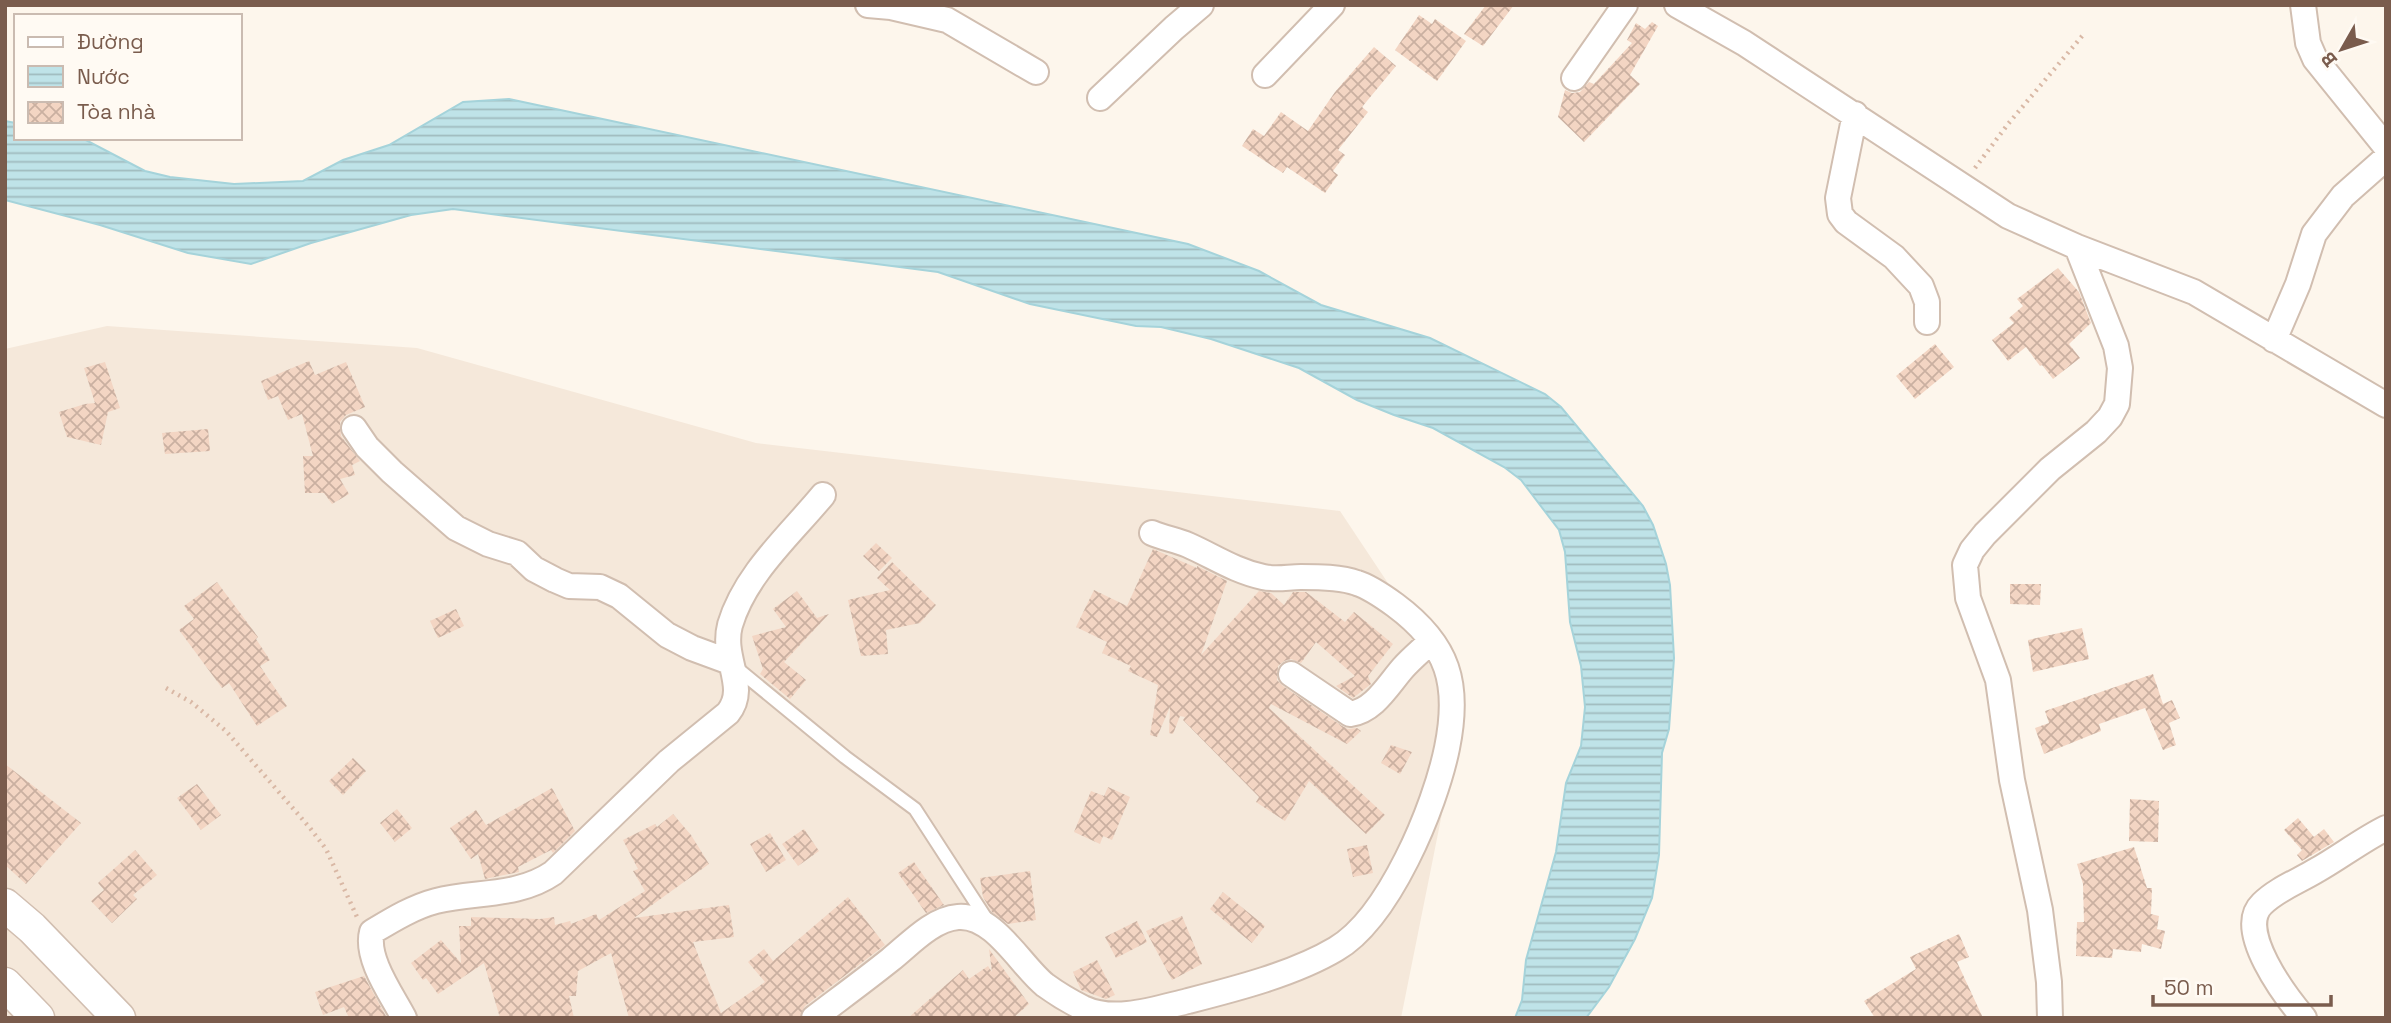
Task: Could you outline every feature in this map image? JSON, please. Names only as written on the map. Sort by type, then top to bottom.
[{"type":"street","points":[[868,5],[891,7],[947,20],[1036,72]]},
{"type":"street","points":[[1100,98],[1201,5]]},
{"type":"street","points":[[1265,75],[1332,5]]},
{"type":"street","points":[[1574,78],[1625,5]]},
{"type":"street","points":[[1677,5],[1744,43],[2008,216],[2077,247],[2194,292],[2386,405]]},
{"type":"street","points":[[2303,5],[2308,43],[2315,60],[2386,148]]},
{"type":"street","points":[[1855,114],[1838,198],[1840,214],[1846,222],[1894,257],[1921,286],[1927,302],[1927,322]]},
{"type":"street","points":[[2274,340],[2298,284],[2314,234],[2343,196],[2386,158]]},
{"type":"street","points":[[2055,1017],[2040,910],[2012,780],[1998,680],[1968,598],[1965,565],[1985,534],[2050,469],[2096,432],[2110,417],[2117,404],[2120,368],[2116,346],[2077,247]]},
{"type":"street","points":[[354,428],[367,447],[392,472],[456,528],[488,544],[517,554],[534,569],[569,586],[600,587],[619,596],[667,635],[692,648],[730,662]]},
{"type":"street","points":[[404,1018],[375,961],[369,943],[372,932],[422,905],[439,900],[516,890],[540,882],[553,873],[669,761],[728,713],[734,706],[737,691],[730,662],[729,629],[740,598],[751,580],[824,495]]},
{"type":"street","points":[[814,1018],[924,933],[947,920],[961,916],[995,932],[1045,984],[1085,1009],[1108,1014],[1133,1014],[1230,989],[1309,963],[1339,948],[1358,932],[1376,911],[1411,850],[1441,771],[1450,726],[1451,689],[1446,663],[1413,620],[1358,583],[1300,577],[1264,577],[1233,568],[1187,545],[1152,533]]},
{"type":"street","points":[[1291,674],[1350,714],[1356,713],[1376,700],[1431,641]]},
{"type":"street","points":[[2304,1018],[2280,985],[2259,948],[2256,911],[2286,887],[2386,828]]},
{"type":"street","points":[[5,905],[32,928],[119,1018]]},
{"type":"street","points":[[5,984],[38,1018]]},
{"type":"lane","points":[[730,662],[845,757],[915,809],[995,932]]},
{"type":"path","points":[[1962,186],[2008,124],[2083,35]]},
{"type":"path","points":[[166,688],[191,702],[218,724],[310,828],[332,861],[352,910],[372,932]]},
{"type":"shaded area","points":[[107,326],[417,348],[756,443],[1340,511],[1465,699],[1401,1018],[5,1018],[5,349]]},
{"type":"water","points":[[509,99],[1188,244],[1259,271],[1321,305],[1430,338],[1545,394],[1561,407],[1643,506],[1653,525],[1670,585],[1674,658],[1669,729],[1662,753],[1659,855],[1652,898],[1635,939],[1609,987],[1586,1018],[1515,1018],[1522,1000],[1526,960],[1556,852],[1566,783],[1581,746],[1585,707],[1581,666],[1570,622],[1565,552],[1559,530],[1521,480],[1504,467],[1433,428],[1357,400],[1299,368],[1211,339],[1161,327],[1136,326],[1030,304],[938,272],[453,209],[411,215],[311,243],[251,264],[188,253],[100,225],[5,200],[5,121],[14,123],[14,140],[86,140],[145,171],[170,177],[234,184],[303,181],[343,160],[389,145],[463,102]]},
{"type":"building","points":[[1486,5],[1514,5],[1483,46],[1464,34]]},
{"type":"building","points":[[1419,15],[1432,24],[1435,19],[1466,41],[1437,81],[1395,50]]},
{"type":"building","points":[[1652,22],[1658,26],[1630,75],[1640,84],[1584,142],[1558,117],[1565,90],[1580,92],[1589,82],[1594,84],[1632,43],[1627,40],[1636,23],[1645,29]]},
{"type":"building","points":[[1374,47],[1396,66],[1362,107],[1368,112],[1338,150],[1345,155],[1333,171],[1338,175],[1325,193],[1287,167],[1283,173],[1242,146],[1253,129],[1264,136],[1281,112],[1308,131],[1335,92]]},
{"type":"building","points":[[2058,268],[2079,292],[2091,323],[2069,344],[2080,358],[2053,379],[2026,347],[2008,361],[1992,340],[2014,323],[2009,318],[2023,306],[2017,299]]},
{"type":"building","points":[[1935,344],[1954,367],[1915,399],[1896,376]]},
{"type":"building","points":[[309,361],[315,375],[346,362],[365,407],[346,415],[340,422],[341,436],[360,461],[352,465],[355,475],[340,479],[349,494],[332,504],[324,493],[305,493],[303,456],[313,456],[302,414],[288,420],[278,396],[268,400],[261,381]]},
{"type":"building","points":[[105,362],[120,408],[108,412],[101,445],[67,437],[59,412],[95,403],[84,368]]},
{"type":"building","points":[[208,429],[210,451],[165,454],[162,433]]},
{"type":"building","points":[[876,543],[892,558],[879,571],[863,556]]},
{"type":"building","points":[[1153,549],[1227,581],[1201,655],[1259,591],[1271,593],[1284,605],[1293,592],[1306,592],[1345,622],[1354,612],[1393,644],[1368,676],[1371,684],[1353,698],[1336,686],[1355,676],[1316,642],[1301,663],[1291,659],[1278,666],[1277,680],[1283,686],[1342,726],[1361,731],[1347,744],[1271,704],[1269,708],[1385,815],[1366,834],[1309,781],[1285,821],[1256,802],[1259,797],[1183,720],[1185,717],[1180,716],[1173,734],[1169,733],[1170,707],[1157,737],[1150,735],[1158,685],[1128,671],[1131,666],[1102,653],[1107,642],[1076,627],[1094,590],[1127,606]]},
{"type":"building","points":[[892,562],[936,605],[920,623],[886,630],[888,654],[861,656],[848,600],[890,590],[877,578]]},
{"type":"building","points":[[217,582],[258,637],[256,639],[270,660],[260,666],[287,706],[257,726],[229,683],[222,688],[179,630],[194,619],[184,606]]},
{"type":"building","points":[[2010,584],[2041,584],[2040,605],[2010,604]]},
{"type":"building","points":[[797,591],[817,618],[829,614],[784,662],[806,680],[790,699],[760,674],[763,669],[752,636],[786,627],[773,609]]},
{"type":"building","points":[[456,609],[464,626],[438,638],[430,621]]},
{"type":"building","points":[[2082,628],[2089,659],[2033,672],[2028,640]]},
{"type":"building","points":[[2153,674],[2163,704],[2172,700],[2180,718],[2169,723],[2176,745],[2163,750],[2145,708],[2099,724],[2101,731],[2044,754],[2035,728],[2049,723],[2045,711]]},
{"type":"building","points":[[1391,745],[1412,752],[1400,774],[1381,763]]},
{"type":"building","points":[[353,758],[366,771],[343,795],[329,781]]},
{"type":"building","points":[[5,764],[81,823],[26,884],[5,865]]},
{"type":"building","points":[[197,784],[221,815],[201,830],[177,798]]},
{"type":"building","points":[[1108,787],[1130,797],[1112,840],[1103,836],[1100,844],[1074,832],[1091,791],[1104,796]]},
{"type":"building","points":[[552,788],[575,831],[553,853],[551,850],[518,867],[519,872],[485,879],[478,854],[471,859],[450,828],[476,810],[486,825]]},
{"type":"building","points":[[2130,799],[2159,801],[2158,842],[2129,841]]},
{"type":"building","points":[[397,809],[412,828],[395,842],[380,823]]},
{"type":"building","points":[[673,814],[691,835],[709,864],[634,918],[729,905],[734,937],[693,942],[721,1013],[765,982],[748,962],[764,949],[773,961],[848,897],[885,945],[805,1006],[799,1018],[629,1018],[611,953],[578,971],[576,996],[569,996],[574,1018],[500,1018],[484,963],[438,994],[426,978],[423,980],[411,963],[441,940],[461,963],[459,926],[471,926],[471,917],[554,917],[555,925],[570,921],[571,924],[596,914],[599,920],[645,891],[633,871],[638,869],[623,840],[655,824],[657,827]]},
{"type":"building","points":[[2298,818],[2314,837],[2324,829],[2334,842],[2302,861],[2297,855],[2302,850],[2284,830]]},
{"type":"building","points":[[804,829],[819,851],[798,866],[782,844]]},
{"type":"building","points":[[770,833],[786,860],[766,872],[750,844]]},
{"type":"building","points":[[1367,845],[1373,873],[1353,877],[1347,849]]},
{"type":"building","points":[[2134,847],[2147,888],[2152,888],[2151,914],[2159,916],[2157,929],[2165,931],[2161,949],[2142,944],[2141,952],[2113,949],[2112,958],[2076,956],[2077,922],[2084,922],[2083,884],[2077,864]]},
{"type":"building","points":[[135,850],[157,875],[133,895],[137,899],[112,923],[91,901],[104,890],[98,883]]},
{"type":"building","points":[[914,862],[944,905],[926,913],[898,873]]},
{"type":"building","points":[[1030,871],[1036,920],[1008,924],[992,912],[983,897],[980,878]]},
{"type":"building","points":[[1223,892],[1265,926],[1252,943],[1210,909]]},
{"type":"building","points":[[1182,916],[1202,964],[1172,980],[1146,931]]},
{"type":"building","points":[[1137,921],[1147,942],[1116,958],[1105,937]]},
{"type":"building","points":[[1959,934],[1969,957],[1957,962],[1983,1018],[1875,1018],[1864,1001],[1916,969],[1910,957]]},
{"type":"building","points":[[989,949],[1029,1004],[1013,1018],[908,1018],[963,970],[969,979],[988,966],[992,972]]},
{"type":"building","points":[[1097,960],[1115,995],[1106,999],[1081,990],[1073,972]]},
{"type":"building","points":[[364,976],[387,1018],[349,1018],[344,1007],[323,1015],[315,992]]}]
